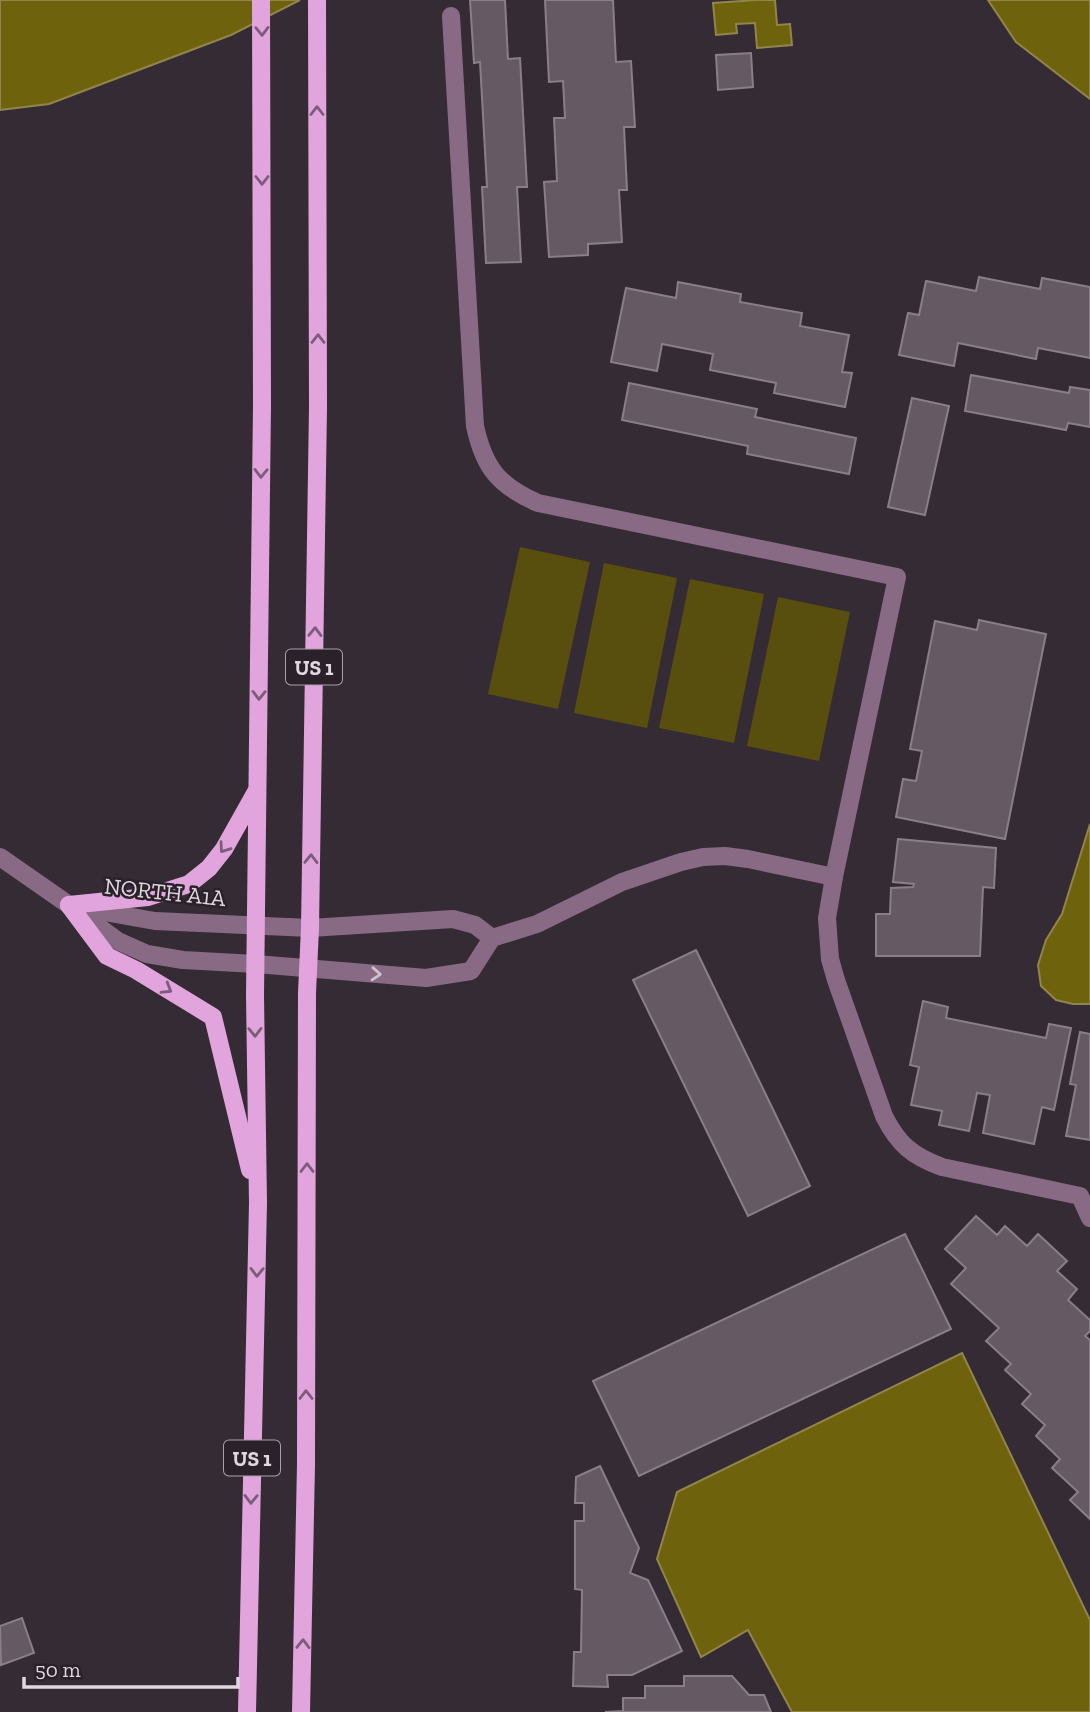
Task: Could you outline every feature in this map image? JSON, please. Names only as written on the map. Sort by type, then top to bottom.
[{"type":"main road","name":"US 1","points":[[247,1712],[258,1203],[256,964],[262,405],[261,0]]},
{"type":"main road","name":"US 1","points":[[301,1712],[306,1450],[308,968],[318,407],[317,0]]},
{"type":"main road","points":[[69,905],[148,897],[189,884],[209,867],[224,849],[257,789]]},
{"type":"main road","points":[[69,905],[107,956],[136,970],[213,1017],[258,1203]]},
{"type":"street","points":[[451,16],[475,426],[479,446],[488,465],[502,482],[519,495],[538,503],[897,577],[827,918],[830,959],[839,990],[884,1116],[893,1134],[906,1149],[923,1160],[942,1167],[1085,1197],[1090,1217]]},
{"type":"street","name":"NORTH A1A","points":[[0,857],[118,941],[147,954],[183,960],[426,978],[471,971],[492,938],[475,925],[453,919],[310,928],[155,921],[69,905]]},
{"type":"street","points":[[492,938],[537,923],[622,882],[703,857],[748,859],[834,877]]},
{"type":"shaded area","points":[[0,0],[300,0],[231,35],[49,104],[0,110]]},
{"type":"shaded area","points":[[775,0],[777,25],[790,24],[792,45],[757,48],[755,23],[736,24],[737,33],[716,35],[713,3]]},
{"type":"shaded area","points":[[988,0],[1090,0],[1090,99],[1016,42]]},
{"type":"shaded area","points":[[520,547],[590,562],[558,709],[488,694]]},
{"type":"shaded area","points":[[604,563],[677,578],[647,728],[574,713]]},
{"type":"shaded area","points":[[690,579],[764,594],[734,743],[659,728]]},
{"type":"shaded area","points":[[778,597],[850,612],[819,761],[747,746]]},
{"type":"shaded area","points":[[1090,824],[1090,1004],[1073,1004],[1056,1000],[1041,986],[1038,965],[1046,940],[1062,914]]},
{"type":"shaded area","points":[[962,1353],[1090,1620],[1090,1712],[792,1712],[748,1630],[701,1657],[657,1559],[677,1492]]},
{"type":"building","points":[[470,0],[505,0],[508,59],[520,58],[527,187],[517,187],[521,262],[486,263],[482,187],[487,187],[480,62],[474,63]]},
{"type":"building","points":[[545,0],[613,0],[616,62],[631,61],[635,127],[624,127],[627,190],[619,190],[622,242],[588,244],[588,255],[549,257],[544,182],[557,181],[554,118],[565,118],[563,81],[549,82]]},
{"type":"building","points":[[751,53],[753,87],[718,90],[716,55]]},
{"type":"building","points":[[979,277],[1040,289],[1042,278],[1090,287],[1090,358],[1038,348],[1036,359],[958,343],[954,366],[899,355],[908,313],[919,315],[926,281],[976,291]]},
{"type":"building","points":[[678,282],[741,294],[740,302],[802,313],[800,326],[849,335],[842,372],[852,373],[845,407],[774,393],[776,383],[710,370],[713,354],[662,344],[657,371],[611,362],[626,288],[676,298]]},
{"type":"building","points":[[971,375],[1069,393],[1070,387],[1090,390],[1090,427],[1068,423],[1066,430],[965,411]]},
{"type":"building","points":[[629,383],[757,409],[755,417],[856,438],[849,474],[747,454],[748,446],[622,420]]},
{"type":"building","points":[[912,398],[949,406],[925,515],[888,507]]},
{"type":"building","points":[[979,620],[1046,634],[1005,839],[896,817],[903,779],[916,781],[922,751],[910,749],[935,621],[977,630]]},
{"type":"building","points":[[898,839],[996,848],[994,888],[983,887],[980,956],[876,956],[876,914],[890,914],[891,888],[913,887],[914,884],[893,882]]},
{"type":"building","points":[[696,950],[810,1186],[748,1216],[633,980]]},
{"type":"building","points":[[923,1001],[948,1007],[946,1018],[1046,1038],[1049,1024],[1071,1028],[1054,1110],[1042,1107],[1034,1144],[983,1133],[990,1095],[977,1093],[969,1131],[939,1125],[942,1111],[911,1105],[919,1067],[910,1065]]},
{"type":"building","points":[[1080,1032],[1090,1034],[1090,1140],[1066,1136],[1076,1085],[1070,1084]]},
{"type":"building","points":[[976,1216],[997,1235],[1005,1226],[1027,1246],[1038,1234],[1067,1261],[1057,1271],[1077,1289],[1068,1300],[1090,1320],[1090,1331],[1085,1336],[1090,1340],[1090,1519],[1070,1500],[1078,1492],[1052,1468],[1060,1459],[1036,1436],[1045,1425],[1022,1404],[1031,1394],[1005,1370],[1011,1364],[986,1341],[999,1328],[951,1284],[966,1268],[945,1249]]},
{"type":"building","points":[[905,1234],[951,1329],[639,1476],[593,1381]]},
{"type":"building","points":[[600,1466],[639,1548],[630,1573],[648,1580],[682,1651],[632,1675],[607,1675],[608,1687],[573,1686],[574,1652],[581,1652],[582,1590],[575,1589],[575,1521],[584,1521],[584,1503],[575,1503],[576,1477]]},
{"type":"building","points":[[22,1618],[34,1653],[1,1665],[0,1626]]},
{"type":"building","points":[[684,1676],[732,1676],[749,1695],[764,1695],[771,1712],[605,1712],[623,1711],[623,1698],[645,1698],[645,1686],[684,1686]]}]
